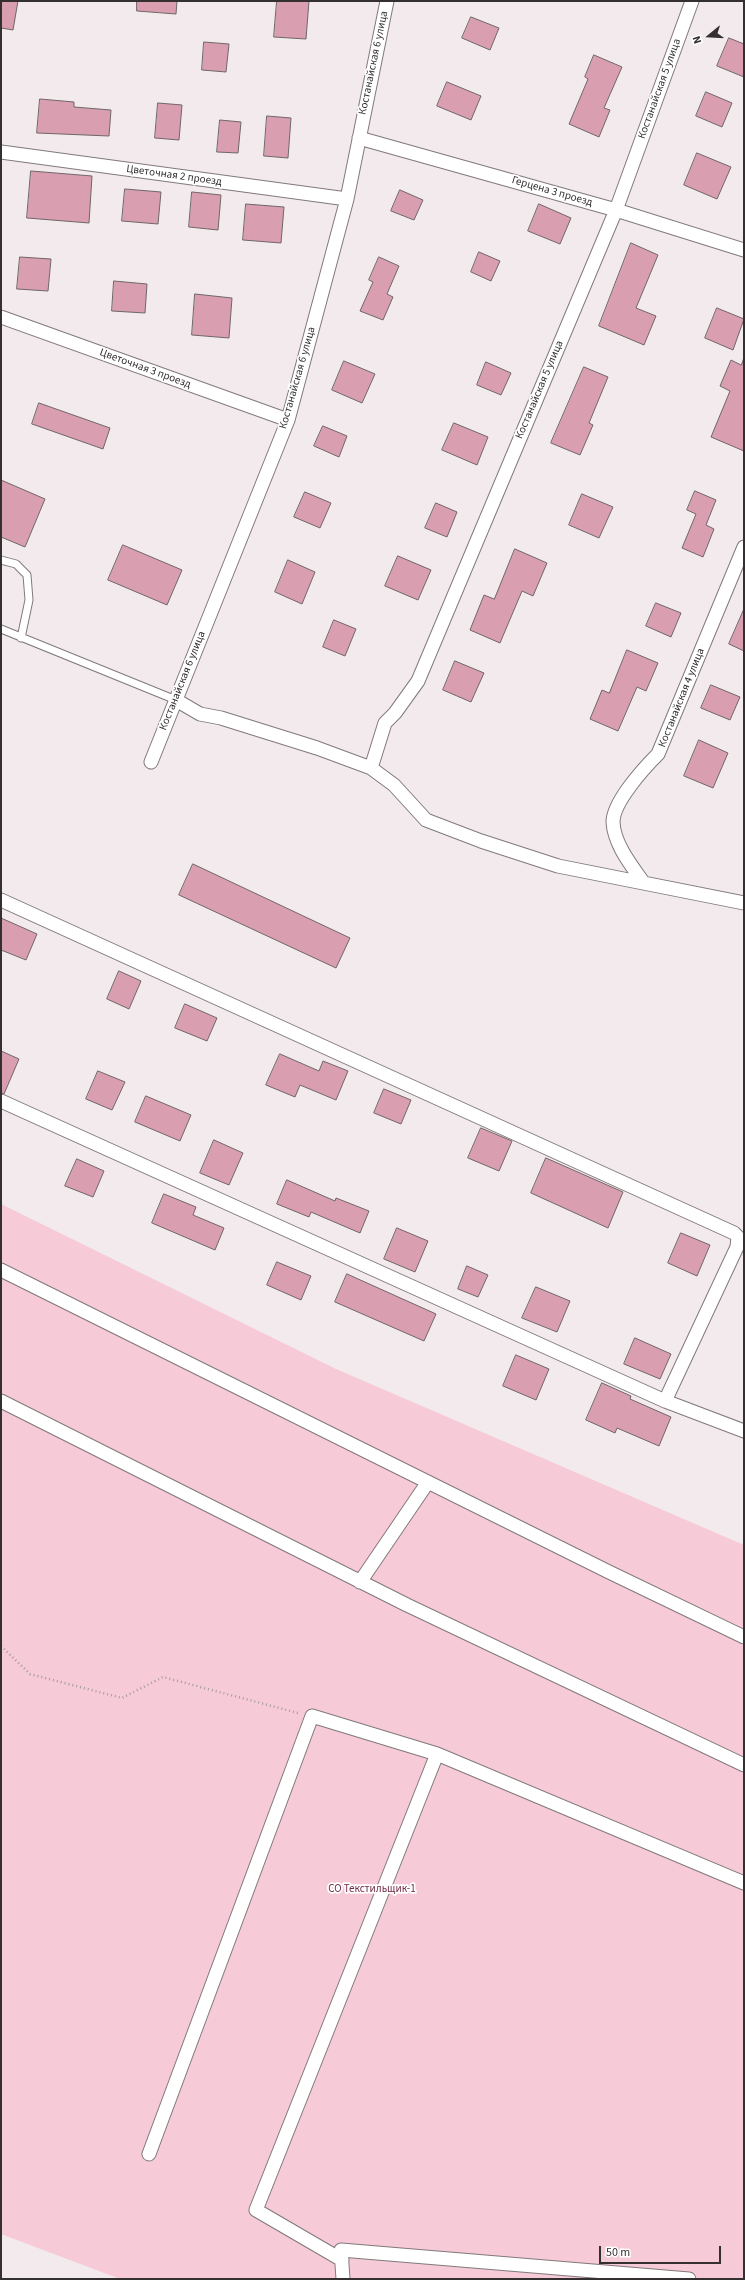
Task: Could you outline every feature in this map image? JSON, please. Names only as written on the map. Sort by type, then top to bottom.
[{"type":"street","name":"Костанайская 6 улица","points":[[151,762],[288,420],[347,199],[387,1]]},
{"type":"street","name":"Костанайская 5 улица","points":[[371,768],[385,723],[395,713],[418,681],[616,210],[692,1]]},
{"type":"street","name":"Герцена 3 проезд","points":[[359,138],[616,210],[744,250]]},
{"type":"street","name":"Цветочная 2 проезд","points":[[1,152],[347,199]]},
{"type":"street","name":"Цветочная 3 проезд","points":[[1,317],[288,420]]},
{"type":"street","name":"Костанайская 4 улица","points":[[643,882],[630,865],[619,844],[613,821],[623,796],[642,770],[658,754],[744,547]]},
{"type":"street","points":[[176,700],[200,714],[221,718],[371,768],[394,785],[426,820],[481,841],[558,866],[744,903]]},
{"type":"street","points":[[1,900],[734,1233],[738,1237],[737,1247],[665,1400]]},
{"type":"street","points":[[1,1101],[665,1400],[744,1431]]},
{"type":"street","points":[[1,1270],[744,1637]]},
{"type":"street","points":[[1,1401],[360,1582],[744,1765]]},
{"type":"street","points":[[360,1582],[428,1482]]},
{"type":"street","points":[[149,2154],[312,1716],[437,1754],[744,1883]]},
{"type":"street","points":[[342,2260],[256,2210],[437,1754]]},
{"type":"street","points":[[343,2279],[341,2250],[689,2279]]},
{"type":"lane","points":[[1,560],[16,564],[27,575],[29,600],[21,638]]},
{"type":"lane","points":[[1,629],[176,700]]},
{"type":"path","points":[[1,1646],[30,1674],[122,1698],[163,1677],[312,1716]]},
{"type":"green space","name":"СО Текстильщик-1","points":[[1,1204],[336,1369],[744,1545],[744,2279],[120,2279],[1,2234]]},
{"type":"building","points":[[1,1],[18,1],[13,30],[1,28]]},
{"type":"building","points":[[137,1],[177,1],[176,14],[137,11]]},
{"type":"building","points":[[277,1],[309,1],[306,39],[274,37]]},
{"type":"building","points":[[471,17],[499,28],[490,50],[462,38]]},
{"type":"building","points":[[729,38],[744,44],[744,77],[717,66]]},
{"type":"building","points":[[204,42],[229,44],[226,72],[202,70]]},
{"type":"building","points":[[594,55],[622,67],[604,108],[610,110],[599,137],[569,124],[588,79],[585,77]]},
{"type":"building","points":[[447,82],[481,96],[471,120],[437,106]]},
{"type":"building","points":[[706,92],[732,103],[722,127],[696,116]]},
{"type":"building","points":[[40,99],[74,102],[74,107],[111,110],[109,136],[37,133]]},
{"type":"building","points":[[158,103],[182,105],[179,140],[155,138]]},
{"type":"building","points":[[267,116],[291,118],[288,158],[264,156]]},
{"type":"building","points":[[220,120],[241,122],[238,153],[217,152]]},
{"type":"building","points":[[697,153],[731,167],[717,199],[684,185]]},
{"type":"building","points":[[31,171],[92,176],[89,223],[27,218]]},
{"type":"building","points":[[125,189],[161,192],[158,224],[122,221]]},
{"type":"building","points":[[400,190],[423,200],[414,220],[391,211]]},
{"type":"building","points":[[192,192],[221,195],[218,230],[189,227]]},
{"type":"building","points":[[246,204],[284,207],[281,243],[243,240]]},
{"type":"building","points":[[539,204],[571,218],[560,244],[528,231]]},
{"type":"building","points":[[631,243],[658,255],[636,308],[656,316],[644,345],[599,326]]},
{"type":"building","points":[[479,252],[500,261],[491,281],[471,272]]},
{"type":"building","points":[[20,257],[51,259],[48,291],[17,289]]},
{"type":"building","points":[[379,257],[399,266],[387,294],[393,297],[383,320],[360,311],[373,282],[369,280]]},
{"type":"building","points":[[114,281],[147,284],[145,313],[112,311]]},
{"type":"building","points":[[195,294],[232,298],[229,338],[192,335]]},
{"type":"building","points":[[717,308],[744,319],[733,350],[705,338]]},
{"type":"building","points":[[744,358],[744,451],[711,437],[730,391],[720,386],[731,360],[741,365]]},
{"type":"building","points":[[344,361],[375,374],[362,403],[332,390]]},
{"type":"building","points":[[486,362],[511,373],[501,395],[477,385]]},
{"type":"building","points":[[584,367],[608,377],[589,423],[593,425],[580,455],[551,443]]},
{"type":"building","points":[[39,403],[110,428],[103,449],[32,424]]},
{"type":"building","points":[[454,423],[488,437],[477,465],[442,450]]},
{"type":"building","points":[[323,426],[347,436],[339,457],[314,446]]},
{"type":"building","points":[[1,480],[45,499],[25,547],[1,537]]},
{"type":"building","points":[[695,491],[716,500],[706,525],[714,529],[703,557],[682,548],[696,514],[687,510]]},
{"type":"building","points":[[305,492],[331,503],[320,528],[294,517]]},
{"type":"building","points":[[582,494],[613,507],[599,538],[569,525]]},
{"type":"building","points":[[436,503],[457,512],[447,537],[425,528]]},
{"type":"building","points":[[123,545],[182,570],[167,605],[108,580]]},
{"type":"building","points":[[515,549],[547,563],[533,596],[522,591],[500,643],[470,630],[484,595],[494,599]]},
{"type":"building","points":[[398,556],[431,570],[418,600],[385,586]]},
{"type":"building","points":[[288,560],[315,572],[302,604],[275,592]]},
{"type":"building","points":[[656,603],[681,613],[671,637],[646,626]]},
{"type":"building","points":[[744,609],[744,651],[729,644]]},
{"type":"building","points":[[334,620],[356,629],[345,656],[323,647]]},
{"type":"building","points":[[627,650],[658,663],[646,691],[637,687],[618,731],[590,719],[602,690],[609,693]]},
{"type":"building","points":[[455,661],[484,673],[471,702],[443,690]]},
{"type":"building","points":[[711,685],[740,697],[730,720],[701,708]]},
{"type":"building","points":[[699,740],[728,753],[713,788],[684,776]]},
{"type":"building","points":[[193,864],[350,938],[336,968],[179,895]]},
{"type":"building","points":[[1,918],[37,934],[26,960],[1,950]]},
{"type":"building","points":[[119,971],[141,981],[129,1009],[107,999]]},
{"type":"building","points":[[185,1004],[217,1018],[207,1041],[175,1028]]},
{"type":"building","points":[[1,1051],[19,1059],[4,1094],[1,1093]]},
{"type":"building","points":[[280,1054],[319,1071],[323,1061],[348,1071],[336,1100],[300,1085],[295,1097],[266,1085]]},
{"type":"building","points":[[98,1071],[125,1082],[112,1110],[86,1099]]},
{"type":"building","points":[[384,1089],[411,1100],[401,1124],[374,1113]]},
{"type":"building","points":[[146,1096],[191,1115],[180,1141],[135,1122]]},
{"type":"building","points":[[481,1128],[512,1141],[499,1171],[468,1158]]},
{"type":"building","points":[[214,1140],[243,1153],[229,1185],[200,1173]]},
{"type":"building","points":[[546,1158],[623,1192],[608,1228],[531,1193]]},
{"type":"building","points":[[77,1159],[104,1171],[93,1197],[65,1186]]},
{"type":"building","points":[[287,1180],[335,1201],[336,1198],[369,1211],[360,1233],[311,1212],[309,1217],[277,1204]]},
{"type":"building","points":[[164,1194],[196,1207],[193,1215],[224,1228],[215,1250],[152,1223]]},
{"type":"building","points":[[397,1228],[428,1241],[415,1272],[384,1259]]},
{"type":"building","points":[[681,1233],[710,1245],[697,1276],[668,1263]]},
{"type":"building","points":[[277,1262],[311,1276],[301,1300],[267,1285]]},
{"type":"building","points":[[467,1266],[488,1275],[478,1297],[458,1289]]},
{"type":"building","points":[[347,1274],[436,1314],[424,1341],[335,1302]]},
{"type":"building","points":[[536,1287],[570,1301],[557,1332],[522,1318]]},
{"type":"building","points":[[635,1338],[671,1354],[660,1379],[624,1364]]},
{"type":"building","points":[[516,1355],[549,1369],[536,1400],[503,1386]]},
{"type":"building","points":[[602,1383],[631,1396],[630,1399],[671,1417],[659,1446],[617,1428],[615,1433],[586,1420]]}]
